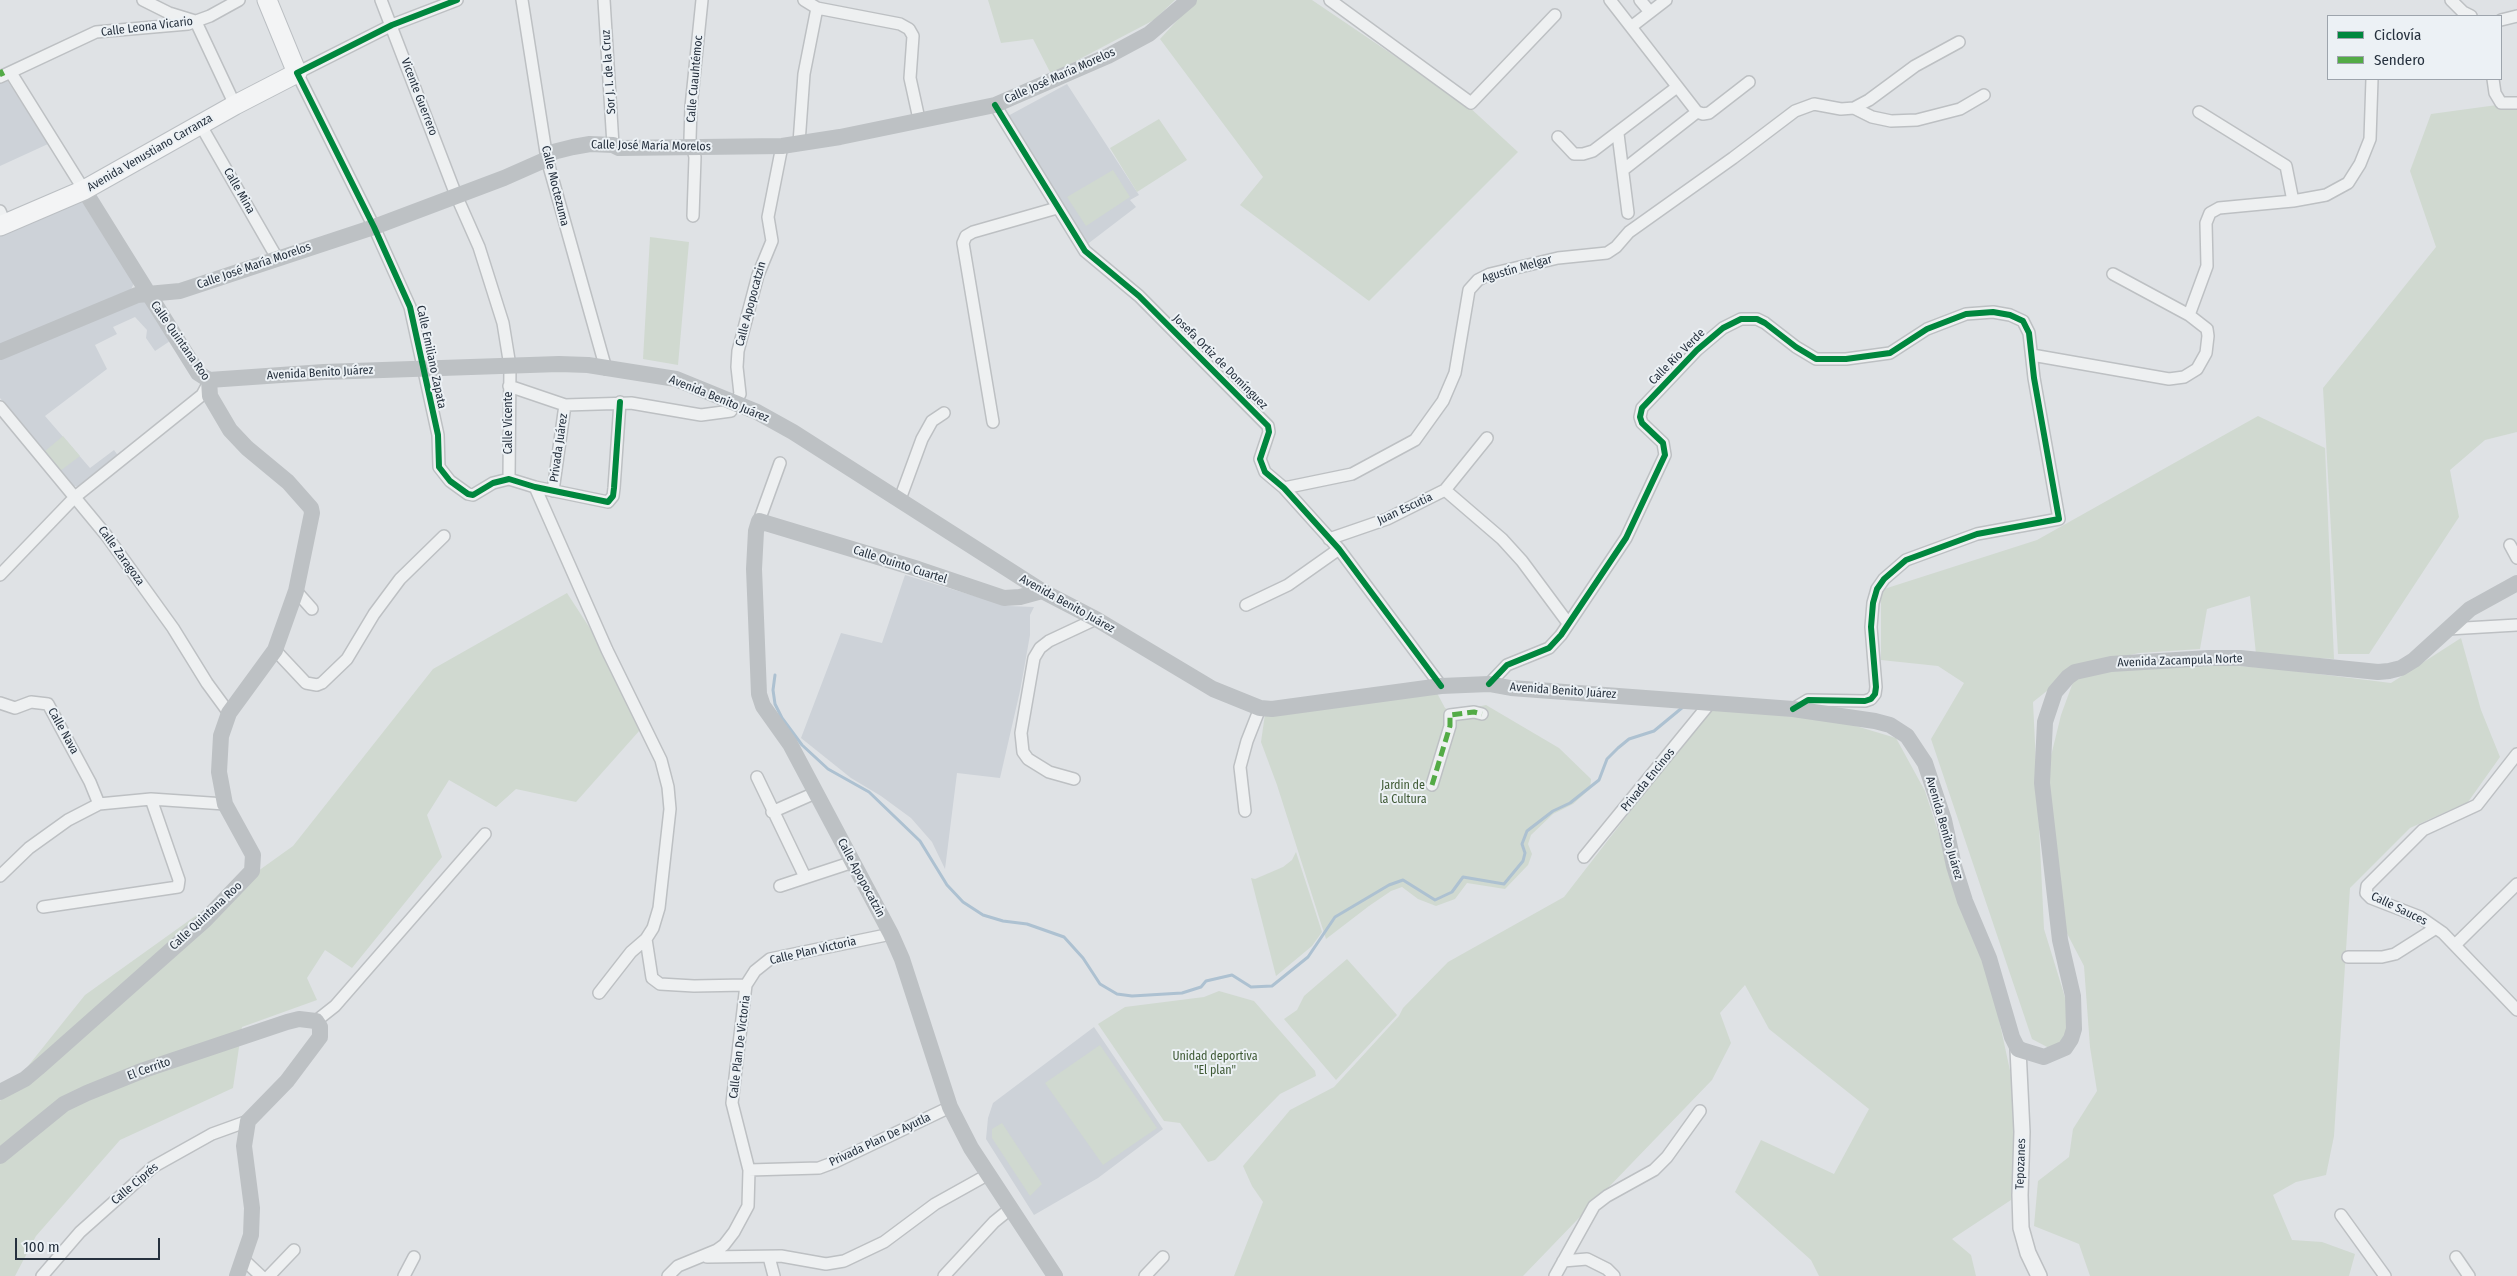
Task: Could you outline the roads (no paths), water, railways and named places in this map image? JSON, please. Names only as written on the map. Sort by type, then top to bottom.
[{"type":"main road","points":[[267,0],[297,74]]},
{"type":"main road","name":"Calle José María Morelos","points":[[0,352],[137,295],[180,291],[374,227],[547,159],[553,152],[573,147],[614,145],[619,148],[782,146],[840,137],[919,119],[995,105],[1074,71],[1149,34],[1189,0]]},
{"type":"main road","name":"Avenida Venustiano Carranza","points":[[2,220],[84,190],[235,104],[297,74]]},
{"type":"main road","name":"Calle Quintana Roo","points":[[0,1092],[25,1079],[45,1062],[205,920],[251,872],[253,855],[225,804],[218,762],[220,736],[229,713],[275,650],[296,591],[312,520],[311,508],[288,482],[247,448],[230,430],[210,396],[209,380],[198,372],[84,190]]},
{"type":"main road","name":"Avenida Benito Juárez","points":[[209,380],[246,376],[560,364],[676,379],[757,412],[793,432],[1042,591],[1096,619],[1213,689],[1246,704],[1260,708],[1282,707],[1440,686],[1489,684],[1511,688],[1707,707],[1793,709],[1875,721],[1890,725],[1907,736],[1920,753],[1938,802],[1965,901],[1989,958],[2006,1022],[2018,1049]]},
{"type":"main road","name":"Calle Quinto Cuartel","points":[[759,522],[910,567],[1004,598],[1020,597],[1042,591]]},
{"type":"main road","name":"Calle Apopocatzin","points":[[759,522],[756,531],[754,569],[759,694],[763,706],[790,744],[891,934],[902,959],[950,1107],[987,1175],[1055,1276]]},
{"type":"main road","name":"Avenida Zacampula Norte","points":[[2018,1049],[2044,1058],[2056,1054],[2068,1044],[2074,1029],[2073,996],[2060,940],[2042,783],[2045,722],[2055,692],[2068,678],[2075,672],[2111,664],[2209,658],[2240,658],[2389,671],[2408,664],[2470,609],[2517,583]]},
{"type":"main road","name":"El Cerrito","points":[[0,1156],[64,1104],[87,1093],[144,1070],[286,1022],[299,1019],[316,1021]]},
{"type":"main road","points":[[238,1276],[251,1235],[252,1214],[244,1146],[248,1121],[288,1082],[320,1037],[320,1027],[316,1021]]},
{"type":"street","points":[[143,0],[169,13],[196,22],[235,104]]},
{"type":"street","name":"Calle Leona Vicario","points":[[0,77],[96,32],[196,22],[239,0]]},
{"type":"street","name":"Vicente Guerrero","points":[[382,0],[456,195],[479,247],[503,323],[510,366]]},
{"type":"street","points":[[297,74],[392,25],[456,0]]},
{"type":"street","name":"Calle Moctezuma","points":[[522,0],[547,159],[606,369]]},
{"type":"street","name":"Sor J. I. de la Cruz","points":[[604,0],[614,145]]},
{"type":"street","name":"Calle Cuauhtémoc","points":[[693,216],[695,157],[690,139],[691,107],[702,0]]},
{"type":"street","points":[[804,0],[817,8],[900,24],[909,29],[913,36],[910,78],[919,119]]},
{"type":"street","points":[[1330,0],[1471,103],[1556,14]]},
{"type":"street","points":[[1610,0],[1696,112],[1709,113],[1749,82]]},
{"type":"street","points":[[1640,0],[1650,12]]},
{"type":"street","points":[[1631,27],[1666,0]]},
{"type":"street","points":[[2452,0],[2463,12],[2469,15]]},
{"type":"street","points":[[798,143],[804,74],[817,8]]},
{"type":"street","points":[[2502,20],[2517,16]]},
{"type":"street","points":[[1958,42],[1915,66],[1854,108],[1872,117],[1891,120],[1917,120],[1960,109],[1984,95]]},
{"type":"street","name":"Calle Quintana Roo","points":[[12,73],[84,190]]},
{"type":"street","name":"Calle Emiliano Zapata","points":[[297,74],[374,227],[410,307],[438,435],[438,461],[441,472],[464,492],[473,495],[493,483],[509,479]]},
{"type":"street","points":[[2189,315],[2208,266],[2206,223],[2210,213],[2219,208],[2293,201],[2326,195],[2348,184],[2360,164],[2370,139],[2372,80]]},
{"type":"street","points":[[2493,80],[2495,93],[2501,103],[2517,103]]},
{"type":"street","points":[[1558,137],[1574,154],[1593,151],[1618,134],[1677,87]]},
{"type":"street","name":"Agustín Melgar","points":[[1284,488],[1352,474],[1415,440],[1443,401],[1455,374],[1468,297],[1470,290],[1478,280],[1490,274],[1558,258],[1607,252],[1616,247],[1630,232],[1733,158],[1794,111],[1814,104],[1841,109],[1854,108]]},
{"type":"street","name":"Josefa Ortiz de Domínguez","points":[[995,105],[1085,251],[1139,296],[1268,426],[1269,432],[1260,459],[1264,472],[1284,488],[1339,550],[1440,686]]},
{"type":"street","points":[[1623,170],[1696,112]]},
{"type":"street","points":[[2199,112],[2286,166],[2293,201]]},
{"type":"street","name":"Calle Mina","points":[[200,124],[277,258]]},
{"type":"street","points":[[1618,134],[1628,213]]},
{"type":"street","name":"Calle Apopocatzin","points":[[736,404],[740,394],[737,367],[738,351],[758,275],[772,241],[768,217],[782,146]]},
{"type":"street","points":[[993,422],[963,243],[966,236],[973,232],[1057,208]]},
{"type":"street","points":[[1793,709],[1808,700],[1865,701],[1871,699],[1875,694],[1871,627],[1873,603],[1877,589],[1884,579],[1906,560],[1977,534],[2059,519],[2034,378],[2032,355],[2169,379],[2184,378],[2197,369],[2208,345],[2206,329],[2189,315],[2114,274]]},
{"type":"street","name":"Calle Río Verde","points":[[1489,684],[1507,665],[1549,648],[1626,538],[1663,461],[1665,449],[1663,443],[1642,423],[1640,417],[1642,408],[1697,350],[1722,328],[1741,319],[1757,319],[1766,323],[1796,347],[1816,359],[1846,360],[1890,353],[1927,329],[1966,314],[1994,312],[2010,315],[2023,322],[2029,333],[2032,355]]},
{"type":"street","name":"Calle Vicente","points":[[509,479],[510,366]]},
{"type":"street","points":[[0,574],[76,497],[202,395],[209,380]]},
{"type":"street","points":[[509,386],[565,405],[620,402],[701,415],[731,411],[736,404]]},
{"type":"street","points":[[509,479],[535,487],[604,502],[611,499],[614,488],[620,402]]},
{"type":"street","name":"Privada Juárez","points":[[553,491],[565,405]]},
{"type":"street","name":"Calle Zaragoza","points":[[0,407],[106,535],[173,628],[229,713]]},
{"type":"street","points":[[900,499],[922,440],[932,421],[944,413]]},
{"type":"street","name":"Juan Escutia","points":[[1329,539],[1387,519],[1445,490],[1487,438]]},
{"type":"street","name":"Calle Apopocatzin","points":[[759,522],[780,464]]},
{"type":"street","points":[[535,487],[607,650],[661,760],[668,788],[670,809],[658,908],[653,928],[646,939],[632,952],[599,993]]},
{"type":"street","points":[[1445,490],[1502,540],[1522,561],[1568,623]]},
{"type":"street","points":[[275,650],[306,683],[317,685],[322,683],[347,659],[374,614],[400,579],[444,536]]},
{"type":"street","points":[[2510,545],[2517,558]]},
{"type":"street","points":[[1246,605],[1288,585],[1339,550]]},
{"type":"street","points":[[296,591],[312,609]]},
{"type":"street","points":[[1074,779],[1049,772],[1028,759],[1023,752],[1021,733],[1034,658],[1040,648],[1049,641],[1096,619]]},
{"type":"street","points":[[2448,629],[2517,625]]},
{"type":"street","name":"Calle Nava","points":[[0,703],[15,708],[31,702],[48,704],[90,782],[99,804]]},
{"type":"street","name":"Privada Encinos","points":[[1584,856],[1707,707]]},
{"type":"street","points":[[1245,811],[1240,767],[1247,741],[1260,708]]},
{"type":"street","points":[[1432,784],[1450,726],[1450,715],[1474,712],[1482,714]]},
{"type":"street","name":"Calle Sauces","points":[[2517,754],[2477,805],[2468,812],[2439,821],[2423,830],[2367,886],[2366,893],[2370,898],[2420,917],[2436,928],[2455,945],[2517,1010]]},
{"type":"street","points":[[757,777],[805,878]]},
{"type":"street","points":[[772,812],[816,793]]},
{"type":"street","points":[[43,907],[178,888],[179,880],[150,799]]},
{"type":"street","points":[[0,876],[29,848],[68,820],[99,804],[150,799],[225,804]]},
{"type":"street","points":[[316,1021],[335,1006],[485,834]]},
{"type":"street","points":[[780,886],[853,862]]},
{"type":"street","points":[[2455,945],[2517,884]]},
{"type":"street","points":[[2348,957],[2382,957],[2395,954],[2436,928]]},
{"type":"street","name":"Calle Plan Victoria","points":[[746,985],[755,970],[770,959],[891,934]]},
{"type":"street","points":[[646,939],[652,978],[660,984],[746,985]]},
{"type":"street","name":"Calle Plan De Victoria","points":[[668,1276],[678,1266],[717,1250],[734,1232],[748,1206],[749,1170],[732,1103],[746,985]]},
{"type":"street","name":"Tepozanes","points":[[2018,1049],[2022,1132],[2020,1195],[2022,1228],[2028,1253],[2039,1276]]},
{"type":"street","name":"Privada Plan De Ayutla","points":[[749,1170],[819,1168],[950,1107]]},
{"type":"street","points":[[1554,1276],[1594,1206],[1606,1196],[1654,1170],[1667,1157],[1700,1111]]},
{"type":"street","name":"Calle Ciprés","points":[[42,1276],[80,1232],[153,1167],[212,1134],[248,1121]]},
{"type":"street","points":[[701,1257],[788,1256],[819,1264],[844,1261],[884,1242],[934,1204],[987,1175]]},
{"type":"street","points":[[944,1276],[994,1222],[1010,1209]]},
{"type":"street","points":[[2341,1215],[2385,1276]]},
{"type":"street","points":[[269,1276],[294,1250]]},
{"type":"street","points":[[404,1276],[414,1257]]},
{"type":"street","points":[[769,1257],[774,1276]]},
{"type":"street","points":[[2456,1257],[2469,1276]]},
{"type":"street","points":[[1145,1276],[1164,1258]]},
{"type":"street","points":[[1563,1261],[1587,1259],[1607,1269],[1614,1276]]},
{"type":"street","points":[[244,1260],[261,1276]]},
{"type":"waterway","points":[[775,675],[773,690],[775,704],[782,718],[802,745],[828,769],[869,792],[920,841],[947,885],[963,902],[983,915],[1003,921],[1027,924],[1064,937],[1083,958],[1100,984],[1117,994],[1132,996],[1182,993],[1201,987],[1206,981],[1232,975],[1251,987],[1272,986],[1308,957],[1335,917],[1389,885],[1403,880],[1435,900],[1452,892],[1463,877],[1504,884],[1523,861],[1525,853],[1522,844],[1527,831],[1553,811],[1570,803],[1599,780],[1607,759],[1629,739],[1654,731],[1683,707]]},
{"type":"park label","name":"Jardin de la Cultura","points":[[1403,793]]},
{"type":"park label","name":"Unidad deportiva \"El plan\"","points":[[1215,1064]]}]
